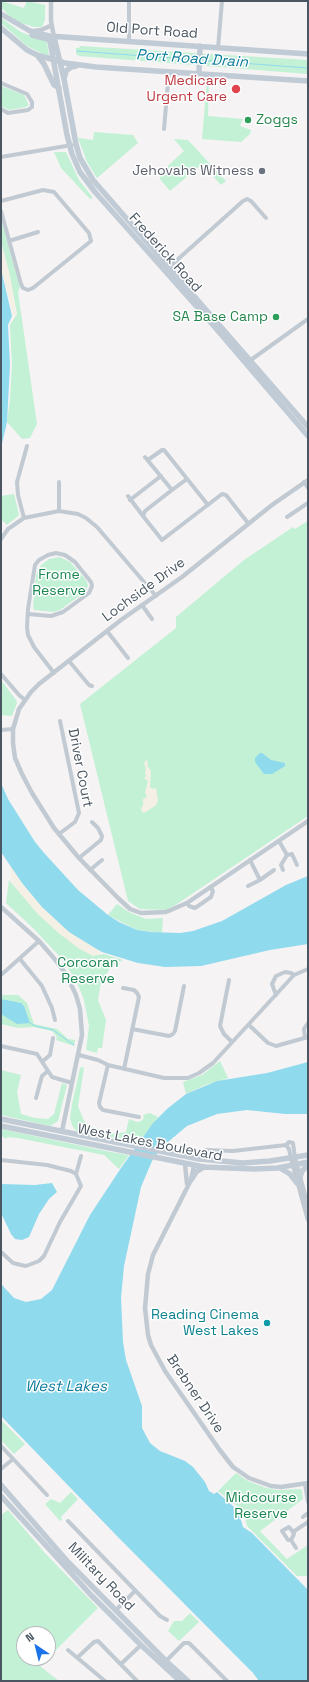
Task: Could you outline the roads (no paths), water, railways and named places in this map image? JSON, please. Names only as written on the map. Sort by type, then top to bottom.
[{"type":"main road","points":[[1,14],[30,31]]},
{"type":"main road","points":[[1,28],[20,46],[37,55],[57,61],[80,65],[308,81]]},
{"type":"main road","name":"Old Port Road","points":[[30,31],[33,35],[52,38],[129,41],[308,54]]},
{"type":"main road","points":[[52,38],[57,61]]},
{"type":"main road","points":[[199,73],[200,46]]},
{"type":"main road","points":[[37,55],[44,64],[54,85],[59,88]]},
{"type":"main road","name":"Frederick Road","points":[[57,61],[64,79],[80,158],[92,180],[248,362],[308,427]]},
{"type":"main road","name":"Frederick Road","points":[[57,61],[59,88],[69,145],[77,166],[91,187],[167,269]]},
{"type":"main road","points":[[64,79],[66,71],[71,67],[80,65]]},
{"type":"main road","name":"Frederick Road","points":[[248,362],[308,436]]},
{"type":"main road","name":"West Lakes Boulevard","points":[[1,1119],[199,1159],[243,1163],[308,1155]]},
{"type":"main road","points":[[8,1120],[7,1124],[23,1127],[28,1131]]},
{"type":"main road","name":"West Lakes Boulevard","points":[[1,1126],[194,1166],[246,1169],[278,1168],[308,1164]]},
{"type":"main road","name":"West Lakes Boulevard","points":[[60,1138],[62,1131]]},
{"type":"main road","points":[[171,1153],[178,1158],[190,1161],[194,1166]]},
{"type":"main road","points":[[278,1168],[299,1180],[302,1171],[308,1164]]},
{"type":"main road","points":[[191,1180],[196,1172],[204,1167]]},
{"type":"main road","name":"Military Road","points":[[1,1485],[66,1564],[116,1610],[166,1661],[188,1681]]},
{"type":"main road","name":"Military Road","points":[[1,1496],[140,1645],[180,1681]]},
{"type":"street","points":[[51,1],[50,24],[52,38]]},
{"type":"street","points":[[129,1],[129,41]]},
{"type":"street","points":[[218,48],[222,1]]},
{"type":"street","points":[[30,31],[39,31],[50,24]]},
{"type":"street","points":[[164,129],[169,71]]},
{"type":"street","points":[[1,83],[27,94],[32,102],[32,107],[28,110],[8,113],[1,109]]},
{"type":"street","points":[[1,157],[76,144]]},
{"type":"street","points":[[1,201],[44,190],[54,192],[89,233],[91,238],[90,243],[33,288],[28,290],[23,288],[21,284],[1,211]]},
{"type":"street","points":[[167,269],[243,201],[247,199],[251,201],[266,218]]},
{"type":"street","points":[[9,241],[38,232]]},
{"type":"street","points":[[248,362],[308,319]]},
{"type":"street","points":[[24,518],[18,495],[17,482],[28,446]]},
{"type":"street","points":[[172,490],[147,458],[162,450],[164,450],[208,505]]},
{"type":"street","points":[[161,476],[129,498],[162,540],[222,494],[226,495],[248,524]]},
{"type":"street","points":[[143,516],[145,511],[187,479]]},
{"type":"street","name":"Lochside Drive","points":[[308,488],[306,481],[54,672],[31,692],[25,700],[19,709],[13,729],[13,743],[18,766],[42,810],[59,834],[90,870],[127,906],[141,913],[166,912],[187,903],[308,822]]},
{"type":"street","points":[[58,482],[59,511]]},
{"type":"street","points":[[287,518],[308,503]]},
{"type":"street","points":[[1,539],[8,529],[24,518],[59,511],[78,514],[86,518],[97,527],[156,596]]},
{"type":"street","points":[[28,614],[51,616],[63,612],[89,593],[92,586],[91,582],[75,562],[65,555],[56,553],[43,557],[37,562],[34,569],[28,614],[30,641],[54,672]]},
{"type":"street","points":[[142,605],[152,619]]},
{"type":"street","points":[[107,631],[128,658]]},
{"type":"street","points":[[69,661],[89,685],[92,686]]},
{"type":"street","points":[[1,674],[25,700]]},
{"type":"street","name":"Driver Court","points":[[59,834],[75,822],[79,813],[60,721]]},
{"type":"street","points":[[1,730],[13,729]]},
{"type":"street","points":[[79,858],[101,840],[102,836],[98,828],[92,822]]},
{"type":"street","points":[[279,840],[287,855]]},
{"type":"street","points":[[287,855],[292,854],[298,865]]},
{"type":"street","points":[[283,870],[281,865],[287,855]]},
{"type":"street","points":[[90,870],[102,860]]},
{"type":"street","points":[[250,860],[260,880]]},
{"type":"street","points":[[248,886],[274,870]]},
{"type":"street","points":[[187,903],[189,906],[195,908],[211,897],[213,891],[210,887]]},
{"type":"street","points":[[1,906],[39,941],[66,974],[76,995],[82,1024],[82,1035],[62,1131]]},
{"type":"street","points":[[1,975],[39,941]]},
{"type":"street","points":[[20,959],[42,986],[50,1002],[55,1020]]},
{"type":"street","points":[[79,1055],[98,1060],[108,1065],[164,1078],[188,1078],[207,1068],[249,1025],[294,975],[308,968]]},
{"type":"street","points":[[276,994],[272,984],[276,976],[285,972],[294,975]]},
{"type":"street","points":[[230,980],[220,1026],[224,1034],[232,1042]]},
{"type":"street","points":[[132,1029],[169,1036],[173,1034],[175,1031],[184,986]]},
{"type":"street","points":[[123,988],[134,990],[139,997],[124,1069]]},
{"type":"street","points":[[249,1025],[268,1043],[276,1046],[306,1037],[304,1029],[308,1023]]},
{"type":"street","points":[[43,1061],[50,1055],[53,1038]]},
{"type":"street","points":[[1,1046],[37,1054],[43,1061],[52,1077],[72,1083]]},
{"type":"street","points":[[108,1065],[99,1103],[100,1107],[103,1110],[139,1117]]},
{"type":"street","points":[[36,1098],[42,1076],[48,1072]]},
{"type":"street","points":[[206,1150],[233,1152],[289,1147],[299,1180],[308,1220]]},
{"type":"street","points":[[1,1252],[8,1260],[21,1266],[34,1263],[44,1256],[60,1222],[80,1189],[80,1182],[76,1174],[81,1156]]},
{"type":"street","points":[[1,1160],[56,1167],[76,1174]]},
{"type":"street","points":[[185,1164],[187,1188]]},
{"type":"street","name":"Brebner Drive","points":[[194,1166],[191,1180],[153,1255],[148,1274],[145,1308],[148,1335],[151,1345],[164,1371],[219,1449],[233,1466],[249,1478],[271,1486],[281,1488],[307,1483],[308,1502]]},
{"type":"street","points":[[299,1180],[308,1207]]},
{"type":"street","points":[[1,1446],[47,1495]]},
{"type":"street","points":[[1,1470],[13,1459]]},
{"type":"street","points":[[303,1517],[308,1514]]},
{"type":"street","points":[[68,1521],[160,1616],[168,1620]]},
{"type":"street","points":[[293,1532],[307,1525]]},
{"type":"street","points":[[291,1540],[294,1534],[289,1527],[282,1532],[288,1540],[291,1540],[296,1548]]},
{"type":"street","points":[[116,1610],[135,1591]]},
{"type":"street","points":[[78,1658],[94,1642],[98,1641],[137,1681]]},
{"type":"street","points":[[166,1661],[184,1644],[189,1643],[227,1681]]},
{"type":"street","points":[[121,1664],[140,1645]]},
{"type":"street","points":[[68,1650],[105,1681]]},
{"type":"water","points":[[1,269],[12,316],[8,325],[10,365],[7,422],[1,448]]},
{"type":"water","points":[[260,753],[271,760],[285,763],[285,766],[272,774],[264,774],[255,762],[255,758]]},
{"type":"water","points":[[1,783],[8,799],[35,842],[45,854],[78,890],[108,915],[119,922],[137,930],[151,932],[180,933],[193,931],[222,921],[286,885],[308,876],[308,944],[270,950],[201,966],[165,967],[138,963],[102,952],[69,932],[42,907],[22,883],[1,852]]},
{"type":"water","points":[[1,999],[21,1003],[24,1006],[30,1023],[17,1024],[1,1014]]},
{"type":"water","name":"West Lakes","points":[[308,1062],[308,1114],[285,1114],[247,1110],[217,1114],[187,1126],[162,1147],[152,1161],[141,1187],[124,1266],[121,1298],[123,1342],[126,1360],[142,1406],[142,1428],[150,1443],[160,1451],[185,1461],[193,1467],[205,1482],[209,1491],[214,1494],[217,1492],[234,1507],[233,1509],[239,1513],[243,1527],[252,1533],[308,1590],[308,1681],[259,1681],[253,1673],[116,1535],[1,1416],[1,1284],[14,1298],[26,1302],[41,1299],[52,1290],[90,1215],[121,1168],[153,1123],[167,1109],[186,1094],[217,1081],[267,1073]]},
{"type":"water","points":[[52,1183],[57,1192],[49,1199],[39,1214],[29,1237],[22,1240],[15,1239],[1,1213],[1,1184],[35,1185]]},
{"type":"waterway","name":"Port Road Drain","points":[[77,51],[198,60]]},
{"type":"waterway","name":"Port Road Drain","points":[[201,60],[308,68]]},
{"type":"waterway","points":[[30,1023],[35,1026],[53,1030],[74,1045]]},
{"type":"place","name":"Medicare Urgent Care","points":[[236,89]]},
{"type":"place","name":"Zoggs","points":[[248,120]]},
{"type":"place","name":"Jehovahs Witness","points":[[262,171]]},
{"type":"place","name":"SA Base Camp","points":[[276,317]]},
{"type":"place","name":"Reading Cinema West Lakes","points":[[267,1323]]},
{"type":"park label","name":"Frome Reserve","points":[[59,584]]},
{"type":"park label","name":"Corcoran Reserve","points":[[88,972]]},
{"type":"park label","name":"Midcourse Reserve","points":[[261,1506]]}]
